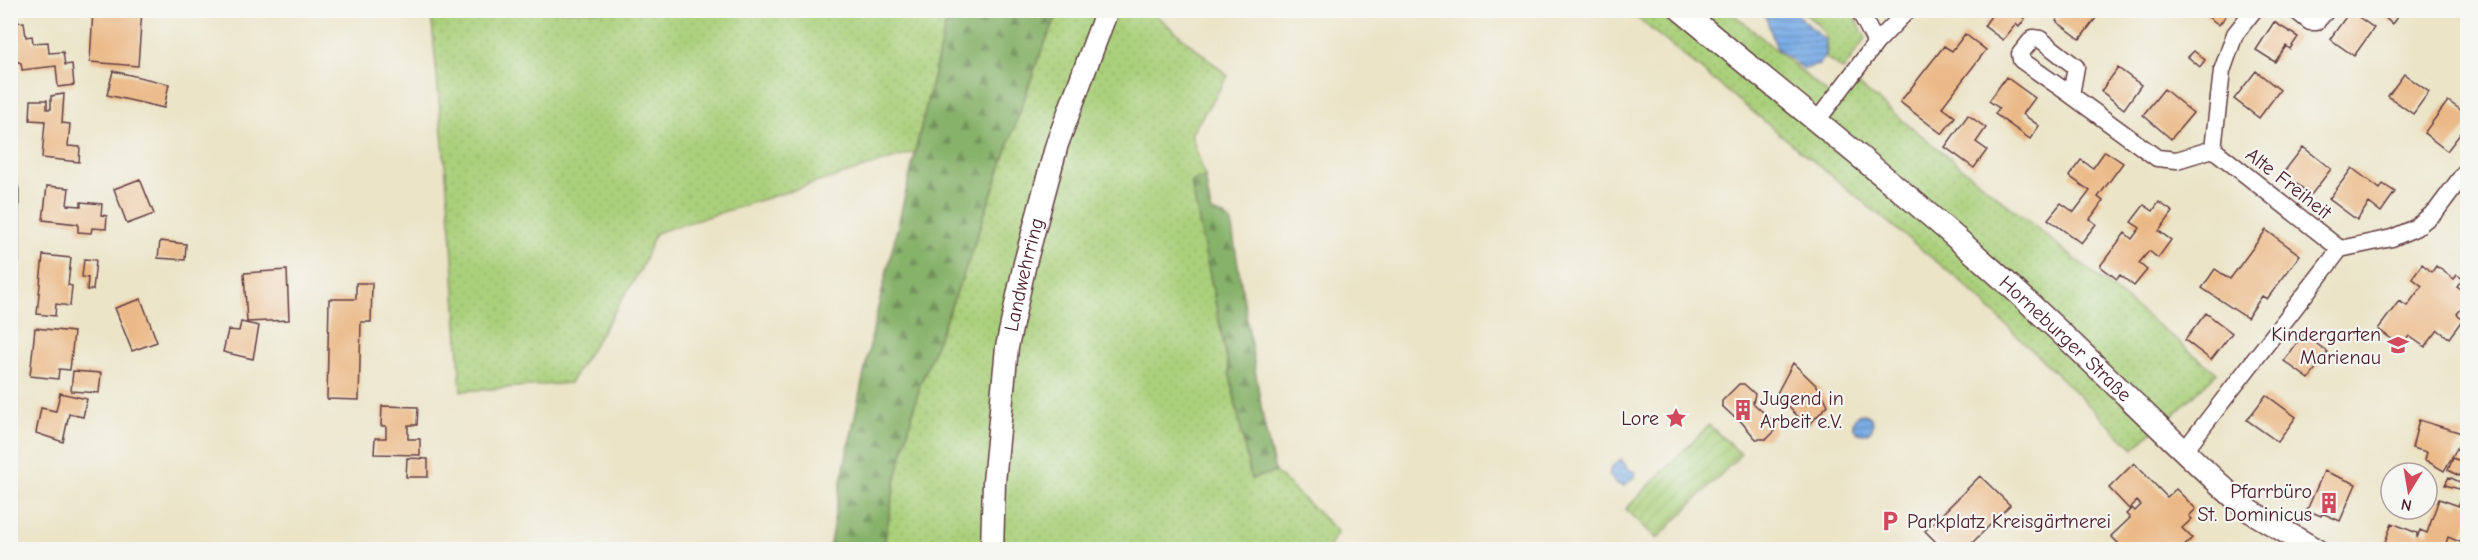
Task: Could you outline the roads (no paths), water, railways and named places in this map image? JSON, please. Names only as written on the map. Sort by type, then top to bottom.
[{"type":"street","name":"Landwehrring","points":[[992,549],[996,460],[1007,347],[1025,263],[1057,144],[1107,10]]},
{"type":"street","name":"Horneburger Straße","points":[[1681,10],[2001,279],[2250,511],[2316,549]]},
{"type":"street","points":[[1859,10],[1876,43]]},
{"type":"street","points":[[1816,122],[1876,43],[1908,10]]},
{"type":"street","points":[[2071,95],[2157,158],[2177,160],[2213,149],[2222,70],[2235,34],[2254,10]]},
{"type":"street","points":[[2295,10],[2310,22],[2316,22],[2327,10]]},
{"type":"street","name":"Alte Freiheit","points":[[2213,149],[2340,249]]},
{"type":"street","points":[[2184,451],[2340,249],[2392,238],[2415,228],[2436,211],[2468,168]]},
{"type":"street","points":[[10,189],[10,262]]},
{"type":"water","points":[[1758,11],[1793,11],[1825,40],[1826,54],[1819,65],[1804,69],[1777,49],[1765,15]]},
{"type":"water","points":[[1863,414],[1870,417],[1873,424],[1870,431],[1863,434],[1856,431],[1853,424],[1856,417]]},
{"type":"water","points":[[1621,459],[1628,469],[1635,472],[1634,477],[1624,486],[1617,484],[1609,475],[1611,468]]},
{"type":"place","name":"Kindergarten Marienau","points":[[2398,345]]},
{"type":"place","name":"Jugend in Arbeit e.V.","points":[[1743,410]]},
{"type":"place","name":"Lore","points":[[1676,418]]},
{"type":"place","name":"Pfarrbüro St. Dominicus","points":[[2329,503]]},
{"type":"place","name":"Parkplatz Kreisgärtnerei","points":[[1890,521]]}]
